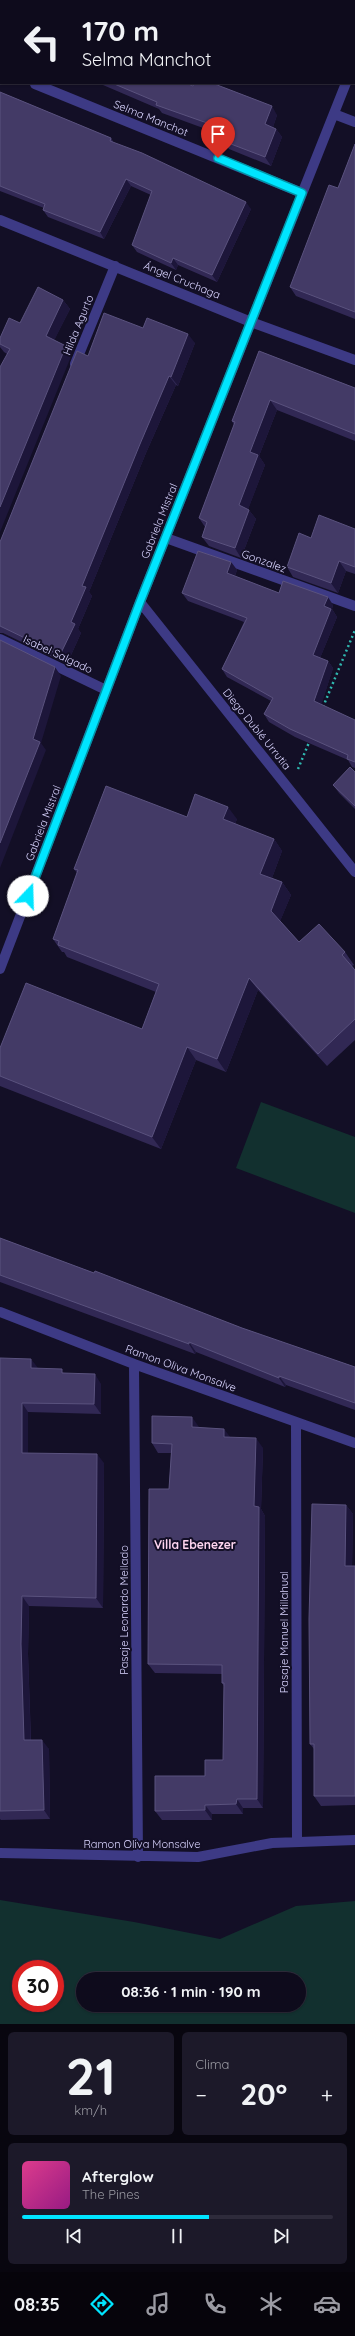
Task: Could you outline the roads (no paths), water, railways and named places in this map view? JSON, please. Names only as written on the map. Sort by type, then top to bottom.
[{"type":"street","name":"Selma Manchot","points":[[35,84],[302,193]]},
{"type":"street","name":"Gabriela Mistral","points":[[0,970],[140,602],[346,84]]},
{"type":"street","points":[[334,114],[355,122]]},
{"type":"street","name":"Ángel Cruchaga","points":[[0,220],[251,322],[355,360]]},
{"type":"street","name":"Hilda Agurto","points":[[71,375],[115,266]]},
{"type":"street","name":"Gonzalez","points":[[166,538],[355,606]]},
{"type":"street","name":"Diego Dublé Urrutia","points":[[140,602],[355,872]]},
{"type":"street","name":"Isabel Salgado","points":[[0,639],[106,690]]},
{"type":"street","name":"Ramon Oliva Monsalve","points":[[0,1312],[134,1364],[296,1424],[355,1443]]},
{"type":"street","name":"Pasaje Leonardo Mellado","points":[[134,1364],[138,1857]]},
{"type":"street","name":"Pasaje Manuel Millahual","points":[[296,1424],[297,1841]]},
{"type":"street","name":"Ramon Oliva Monsalve","points":[[0,1853],[138,1857],[198,1857],[272,1843],[355,1840]]},
{"type":"district","name":"Villa Ebenezer","points":[[195,1544]]}]
